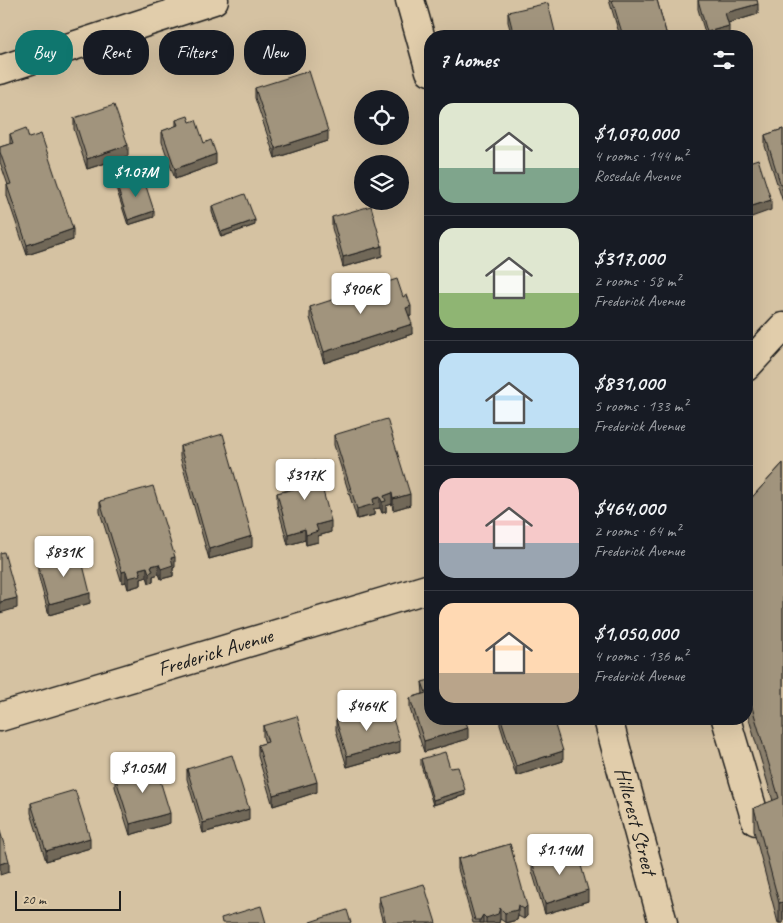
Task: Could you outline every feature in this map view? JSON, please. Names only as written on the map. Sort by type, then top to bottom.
[{"type":"street","points":[[0,70],[214,0]]},
{"type":"street","points":[[410,0],[424,50]]},
{"type":"street","points":[[753,359],[783,327]]},
{"type":"street","name":"Frederick Avenue","points":[[0,717],[424,590]]},
{"type":"street","name":"Hillcrest Street","points":[[610,725],[663,923]]},
{"type":"street","points":[[728,725],[756,821]]},
{"type":"building","points":[[612,0],[657,0],[665,30],[621,30]]},
{"type":"building","points":[[698,0],[757,0],[758,4],[725,13],[729,26],[706,30]]},
{"type":"building","points":[[548,3],[555,30],[512,30],[508,12]]},
{"type":"building","points":[[309,71],[328,131],[275,148],[255,88],[296,75],[306,75],[306,72]]},
{"type":"building","points":[[114,105],[128,145],[87,159],[74,118]]},
{"type":"building","points":[[188,116],[190,122],[196,120],[204,143],[211,140],[216,154],[175,169],[162,131],[178,125],[176,120]]},
{"type":"building","points":[[26,128],[29,138],[41,134],[73,229],[27,245],[7,185],[11,184],[0,152],[0,147],[13,143],[10,134]]},
{"type":"building","points":[[783,129],[783,192],[765,135]]},
{"type":"building","points":[[758,159],[771,200],[753,206],[753,161]]},
{"type":"building","points":[[143,177],[154,211],[128,220],[117,186]]},
{"type":"building","points":[[245,194],[255,220],[221,232],[212,206]]},
{"type":"building","points":[[357,210],[372,210],[382,246],[343,257],[332,217]]},
{"type":"building","points":[[397,279],[403,297],[407,295],[411,306],[406,308],[412,324],[324,352],[310,307]]},
{"type":"building","points":[[387,419],[410,494],[393,499],[392,493],[384,496],[386,501],[382,502],[380,497],[373,499],[374,504],[357,509],[334,435]]},
{"type":"building","points":[[223,434],[252,536],[209,549],[180,446]]},
{"type":"building","points":[[315,461],[331,521],[316,525],[318,531],[306,535],[305,529],[288,534],[277,493],[298,488],[293,467]]},
{"type":"building","points":[[783,463],[783,902],[779,903],[754,808],[779,798],[753,711],[753,496]]},
{"type":"building","points":[[153,486],[175,557],[171,558],[173,565],[161,569],[159,564],[151,566],[153,571],[149,573],[147,567],[139,569],[141,575],[128,578],[126,571],[122,572],[100,501]]},
{"type":"building","points":[[4,552],[17,598],[0,602],[0,553]]},
{"type":"building","points":[[80,553],[90,593],[49,604],[38,564]]},
{"type":"building","points":[[424,694],[424,725],[467,725],[468,728],[424,741],[410,698]]},
{"type":"building","points":[[383,710],[386,721],[393,719],[400,741],[347,756],[336,720],[359,713],[360,717]]},
{"type":"building","points":[[297,716],[317,782],[273,795],[258,745],[268,742],[263,726]]},
{"type":"building","points":[[503,725],[555,725],[563,751],[516,766]]},
{"type":"building","points":[[445,752],[450,768],[458,767],[465,790],[433,800],[421,759]]},
{"type":"building","points":[[232,755],[249,809],[203,823],[187,769]]},
{"type":"building","points":[[155,764],[170,813],[130,824],[115,776]]},
{"type":"building","points":[[75,790],[90,838],[46,851],[31,803]]},
{"type":"building","points":[[0,831],[9,861],[0,864]]},
{"type":"building","points":[[510,844],[527,906],[524,909],[518,905],[517,910],[505,913],[500,908],[498,914],[486,918],[483,915],[480,920],[475,920],[458,859]]},
{"type":"building","points":[[576,848],[588,890],[545,904],[532,861]]},
{"type":"building","points":[[424,884],[436,923],[386,923],[379,897]]},
{"type":"building","points":[[261,906],[266,923],[222,923],[221,918]]},
{"type":"building","points":[[347,910],[351,923],[310,923],[310,922]]}]
